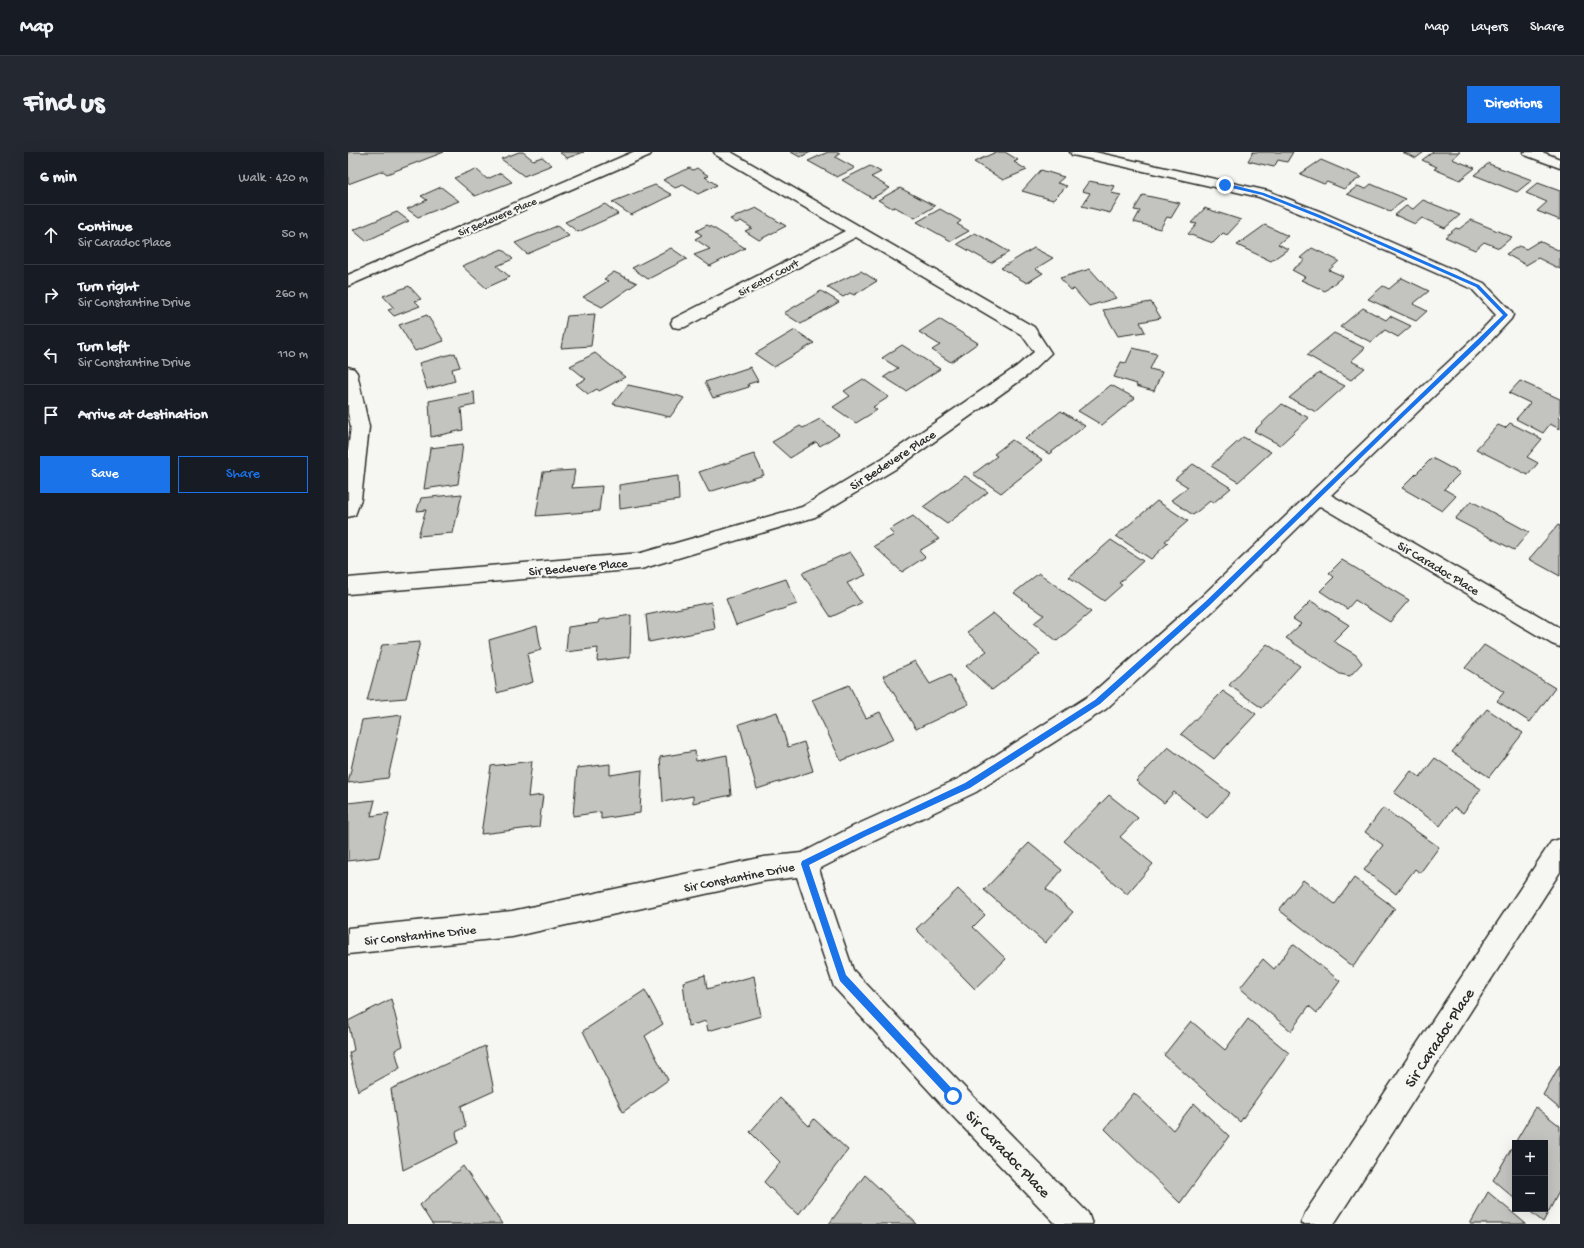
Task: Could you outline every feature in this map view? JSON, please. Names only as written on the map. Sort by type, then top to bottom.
[{"type":"street","name":"Sir Bedevere Place","points":[[348,280],[645,152]]},
{"type":"street","name":"Sir Bedevere Place","points":[[348,586],[641,561],[808,512],[890,463],[1022,371],[1043,353],[1028,331],[721,152]]},
{"type":"street","name":"Sir Constantine Drive","points":[[348,941],[512,924],[764,869],[804,864],[863,834],[968,786],[1098,702],[1207,604],[1478,343],[1505,315],[1478,286],[1319,216],[1263,194],[1077,152]]},
{"type":"street","points":[[1530,152],[1560,164]]},
{"type":"street","name":"Sir Ector Court","points":[[679,323],[856,230]]},
{"type":"street","points":[[348,373],[354,429],[351,499],[348,510]]},
{"type":"street","name":"Sir Caradoc Place","points":[[1318,496],[1560,638]]},
{"type":"street","name":"Sir Caradoc Place","points":[[1316,1224],[1560,850]]},
{"type":"street","name":"Sir Caradoc Place","points":[[804,864],[843,978],[953,1096],[1077,1224]]},
{"type":"building","points":[[348,152],[444,152],[387,174],[383,171],[348,184]]},
{"type":"building","points":[[519,152],[523,152],[533,160],[542,157],[552,165],[524,176],[501,159]]},
{"type":"building","points":[[559,152],[584,152],[567,158]]},
{"type":"building","points":[[791,152],[811,152],[800,157]]},
{"type":"building","points":[[828,152],[839,152],[839,155],[835,157],[855,168],[837,177],[808,161]]},
{"type":"building","points":[[996,152],[1005,152],[1018,160],[1014,162],[1027,170],[1003,180],[974,162]]},
{"type":"building","points":[[1253,152],[1293,152],[1287,162],[1278,160],[1274,167],[1248,161]]},
{"type":"building","points":[[1402,152],[1424,152],[1416,158]]},
{"type":"building","points":[[1433,152],[1460,152],[1452,159],[1475,168],[1460,180],[1434,169],[1437,167],[1422,160]]},
{"type":"building","points":[[1321,160],[1361,177],[1344,189],[1327,182],[1324,184],[1300,174]]},
{"type":"building","points":[[1489,163],[1532,180],[1517,192],[1474,175]]},
{"type":"building","points":[[870,166],[881,172],[871,177],[890,188],[872,198],[842,180]]},
{"type":"building","points":[[689,168],[693,170],[697,168],[709,176],[705,177],[717,185],[698,194],[683,185],[675,188],[663,180]]},
{"type":"building","points":[[476,169],[487,179],[501,173],[512,182],[475,196],[454,178]]},
{"type":"building","points":[[1041,170],[1064,177],[1057,183],[1067,186],[1053,200],[1022,191]]},
{"type":"building","points":[[1089,181],[1115,186],[1111,193],[1121,195],[1110,213],[1082,206],[1090,193],[1082,191]]},
{"type":"building","points":[[1538,183],[1560,191],[1560,220],[1537,211],[1547,202],[1526,193]]},
{"type":"building","points":[[1371,184],[1406,199],[1390,211],[1347,194],[1358,186],[1365,189]]},
{"type":"building","points":[[655,185],[672,195],[631,215],[612,202]]},
{"type":"building","points":[[441,187],[459,201],[418,217],[407,209],[427,200],[421,196]]},
{"type":"building","points":[[900,188],[935,206],[915,218],[878,200]]},
{"type":"building","points":[[1143,195],[1180,203],[1171,218],[1167,217],[1160,229],[1134,222],[1140,211],[1134,210]]},
{"type":"building","points":[[1423,200],[1460,215],[1445,228],[1422,218],[1415,224],[1395,215],[1406,206],[1413,209]]},
{"type":"building","points":[[605,204],[618,214],[578,232],[565,222]]},
{"type":"building","points":[[756,208],[786,226],[759,240],[745,231],[752,228],[741,221],[736,223],[730,219]]},
{"type":"building","points":[[1205,208],[1241,220],[1227,235],[1223,233],[1213,243],[1188,234],[1197,224],[1191,223]]},
{"type":"building","points":[[940,209],[961,221],[957,224],[969,231],[951,241],[917,222]]},
{"type":"building","points":[[397,212],[409,221],[366,241],[353,230]]},
{"type":"building","points":[[1471,220],[1512,237],[1499,248],[1484,242],[1475,250],[1445,237],[1456,228],[1459,229]]},
{"type":"building","points":[[707,225],[745,248],[710,266],[694,255],[710,249],[695,239],[702,235],[696,231]]},
{"type":"building","points":[[1265,225],[1288,236],[1278,244],[1288,249],[1271,261],[1237,245]]},
{"type":"building","points":[[557,226],[569,236],[527,254],[515,243]]},
{"type":"building","points":[[975,233],[1009,252],[991,263],[957,244]]},
{"type":"building","points":[[1539,241],[1560,251],[1560,269],[1538,258],[1526,265],[1506,254],[1519,246],[1526,249]]},
{"type":"building","points":[[671,248],[687,259],[648,279],[632,268]]},
{"type":"building","points":[[1034,248],[1053,258],[1035,269],[1043,273],[1027,283],[1001,268]]},
{"type":"building","points":[[1312,248],[1339,261],[1329,270],[1343,276],[1325,291],[1301,280],[1305,277],[1292,270],[1305,260],[1300,258]]},
{"type":"building","points":[[502,249],[513,259],[497,266],[510,277],[486,288],[462,266]]},
{"type":"building","points":[[1090,269],[1116,298],[1089,306],[1074,289],[1071,290],[1060,278]]},
{"type":"building","points":[[861,271],[877,281],[854,295],[850,293],[843,297],[827,287]]},
{"type":"building","points":[[614,272],[637,283],[602,307],[583,297],[608,281],[604,279]]},
{"type":"building","points":[[1402,278],[1429,291],[1413,304],[1427,311],[1416,321],[1368,299],[1383,286],[1389,289]]},
{"type":"building","points":[[409,286],[421,299],[415,301],[420,306],[394,316],[388,310],[394,308],[383,296]]},
{"type":"building","points":[[821,291],[839,302],[801,324],[784,313]]},
{"type":"building","points":[[1151,302],[1161,318],[1140,322],[1145,332],[1118,336],[1103,310]]},
{"type":"building","points":[[1363,308],[1386,320],[1390,316],[1411,326],[1398,337],[1385,330],[1371,342],[1340,327]]},
{"type":"building","points":[[595,314],[591,346],[561,348],[567,316]]},
{"type":"building","points":[[427,315],[444,341],[415,351],[399,325]]},
{"type":"building","points":[[939,319],[978,343],[951,362],[949,361],[932,350],[940,345],[919,332]]},
{"type":"building","points":[[795,330],[814,343],[774,367],[755,354]]},
{"type":"building","points":[[1334,333],[1365,348],[1351,361],[1365,368],[1351,380],[1307,355]]},
{"type":"building","points":[[902,345],[940,369],[906,391],[884,377],[898,368],[882,358]]},
{"type":"building","points":[[1133,348],[1157,354],[1150,369],[1162,372],[1154,391],[1136,386],[1137,384],[1114,377],[1121,362],[1126,363]]},
{"type":"building","points":[[455,353],[460,367],[452,369],[455,381],[427,389],[419,363]]},
{"type":"building","points":[[595,353],[625,377],[599,391],[597,389],[588,394],[576,384],[586,379],[570,366]]},
{"type":"building","points":[[750,367],[758,381],[748,384],[749,387],[713,398],[705,382]]},
{"type":"building","points":[[1319,373],[1345,386],[1316,412],[1289,398]]},
{"type":"building","points":[[863,379],[889,397],[873,407],[877,410],[856,423],[833,407],[850,396],[844,391]]},
{"type":"building","points":[[1520,381],[1560,399],[1560,429],[1550,424],[1543,433],[1516,419],[1530,403],[1509,393]]},
{"type":"building","points":[[628,385],[684,398],[670,417],[613,404]]},
{"type":"building","points":[[1111,385],[1135,398],[1102,425],[1078,411]]},
{"type":"building","points":[[474,392],[475,405],[461,408],[463,430],[431,437],[429,401]]},
{"type":"building","points":[[1282,404],[1309,418],[1280,445],[1254,431]]},
{"type":"building","points":[[1061,411],[1085,426],[1049,454],[1025,439]]},
{"type":"building","points":[[820,419],[839,434],[820,446],[816,442],[790,458],[772,442],[800,426],[803,428]]},
{"type":"building","points":[[1510,423],[1542,439],[1527,457],[1538,463],[1528,475],[1476,449],[1498,425],[1505,428]]},
{"type":"building","points":[[1243,437],[1271,452],[1238,482],[1211,466]]},
{"type":"building","points":[[1012,440],[1043,460],[1001,493],[973,474],[997,456],[994,454]]},
{"type":"building","points":[[463,444],[458,484],[424,489],[430,448]]},
{"type":"building","points":[[754,454],[764,475],[709,492],[699,472]]},
{"type":"building","points":[[1432,458],[1460,473],[1444,489],[1456,496],[1442,511],[1402,488]]},
{"type":"building","points":[[1193,464],[1231,488],[1213,503],[1210,501],[1193,515],[1171,500],[1188,487],[1175,479]]},
{"type":"building","points":[[575,470],[572,488],[602,486],[599,511],[536,516],[543,472]]},
{"type":"building","points":[[678,476],[679,500],[620,509],[619,485]]},
{"type":"building","points":[[965,476],[988,492],[947,524],[923,507]]},
{"type":"building","points":[[462,494],[453,533],[418,536],[426,510],[417,511],[421,498]]},
{"type":"building","points":[[1157,501],[1188,521],[1165,541],[1168,543],[1151,559],[1116,536]]},
{"type":"building","points":[[1471,501],[1529,532],[1514,550],[1455,519]]},
{"type":"building","points":[[913,516],[939,539],[919,551],[925,557],[902,572],[874,546],[894,535],[889,530]]},
{"type":"building","points":[[1558,525],[1560,526],[1560,576],[1529,559]]},
{"type":"building","points":[[1111,540],[1143,561],[1119,583],[1122,585],[1104,601],[1069,577]]},
{"type":"building","points":[[850,552],[866,575],[847,583],[861,603],[831,617],[802,573]]},
{"type":"building","points":[[1342,560],[1409,600],[1390,622],[1355,600],[1347,609],[1320,591],[1334,577],[1329,573]]},
{"type":"building","points":[[1039,573],[1091,612],[1057,641],[1034,623],[1044,615],[1014,593]]},
{"type":"building","points":[[786,579],[797,604],[736,625],[726,599]]},
{"type":"building","points":[[1311,601],[1349,625],[1333,641],[1356,655],[1362,663],[1350,676],[1340,674],[1286,638],[1301,624],[1293,619]]},
{"type":"building","points":[[711,602],[715,629],[649,642],[646,615]]},
{"type":"building","points":[[993,613],[1040,654],[992,690],[966,666],[987,651],[967,632]]},
{"type":"building","points":[[631,615],[630,657],[597,661],[598,648],[566,652],[568,627],[598,623],[599,620]]},
{"type":"building","points":[[537,626],[541,650],[527,654],[533,682],[497,693],[489,640]]},
{"type":"building","points":[[420,642],[406,698],[367,701],[382,645]]},
{"type":"building","points":[[1267,644],[1300,666],[1262,708],[1229,685]]},
{"type":"building","points":[[1484,645],[1555,688],[1530,722],[1497,701],[1504,692],[1465,668]]},
{"type":"building","points":[[915,661],[930,684],[950,675],[969,704],[916,729],[883,676]]},
{"type":"building","points":[[849,685],[866,718],[880,712],[894,739],[841,761],[812,700]]},
{"type":"building","points":[[1223,691],[1256,714],[1214,759],[1181,734]]},
{"type":"building","points":[[1487,709],[1523,733],[1489,777],[1452,752]]},
{"type":"building","points":[[777,712],[788,747],[804,742],[813,771],[757,789],[739,724]]},
{"type":"building","points":[[402,715],[388,778],[348,783],[362,720]]},
{"type":"building","points":[[1168,747],[1230,793],[1207,818],[1174,792],[1164,803],[1136,781]]},
{"type":"building","points":[[695,751],[696,761],[727,755],[731,795],[693,803],[693,796],[663,802],[660,757]]},
{"type":"building","points":[[1435,758],[1481,789],[1463,813],[1454,807],[1440,826],[1394,793],[1411,771],[1420,777]]},
{"type":"building","points":[[532,761],[528,797],[543,795],[539,827],[481,834],[491,766]]},
{"type":"building","points":[[610,764],[610,775],[642,770],[640,813],[601,819],[601,812],[573,816],[577,768]]},
{"type":"building","points":[[1109,795],[1138,818],[1120,837],[1153,864],[1127,894],[1064,841]]},
{"type":"building","points":[[375,800],[371,816],[389,813],[379,857],[348,861],[348,803]]},
{"type":"building","points":[[1383,808],[1439,847],[1420,873],[1415,869],[1396,894],[1364,870],[1383,845],[1365,832]]},
{"type":"building","points":[[1029,843],[1062,870],[1046,889],[1073,912],[1045,943],[984,890]]},
{"type":"building","points":[[1354,878],[1395,908],[1353,967],[1279,910],[1303,880],[1335,904]]},
{"type":"building","points":[[958,889],[985,915],[973,927],[1006,959],[975,989],[916,929]]},
{"type":"building","points":[[1293,944],[1340,981],[1317,1013],[1309,1006],[1291,1031],[1240,988],[1263,959],[1274,969]]},
{"type":"building","points":[[705,975],[707,989],[754,976],[761,1016],[708,1031],[706,1021],[688,1026],[683,982]]},
{"type":"building","points":[[645,990],[663,1024],[645,1036],[668,1080],[623,1112],[583,1031]]},
{"type":"building","points":[[391,999],[403,1046],[395,1050],[400,1068],[358,1091],[349,1053],[354,1050],[348,1021]]},
{"type":"building","points":[[1248,1019],[1289,1053],[1240,1122],[1164,1055],[1191,1021],[1225,1050]]},
{"type":"building","points":[[485,1046],[494,1091],[461,1106],[466,1127],[456,1132],[458,1143],[403,1170],[391,1089]]},
{"type":"building","points":[[1560,1065],[1560,1109],[1543,1095]]},
{"type":"building","points":[[1134,1093],[1173,1130],[1194,1103],[1229,1136],[1180,1203],[1105,1129]]},
{"type":"building","points":[[780,1098],[809,1126],[814,1119],[848,1150],[798,1215],[764,1182],[780,1162],[750,1132]]},
{"type":"building","points":[[1536,1107],[1560,1126],[1560,1190],[1543,1222],[1531,1212],[1548,1212],[1548,1140],[1517,1140]]},
{"type":"building","points":[[1512,1148],[1512,1196],[1493,1180]]},
{"type":"building","points":[[463,1166],[502,1224],[432,1224],[420,1205]]},
{"type":"building","points":[[865,1175],[901,1209],[917,1224],[829,1224]]},
{"type":"building","points":[[1488,1192],[1526,1224],[1470,1224]]},
{"type":"route","points":[[953,1096],[843,978],[804,864],[863,834],[968,786],[1098,702],[1207,604],[1478,343],[1505,315],[1478,286],[1319,216],[1263,194],[1225,185]]}]
